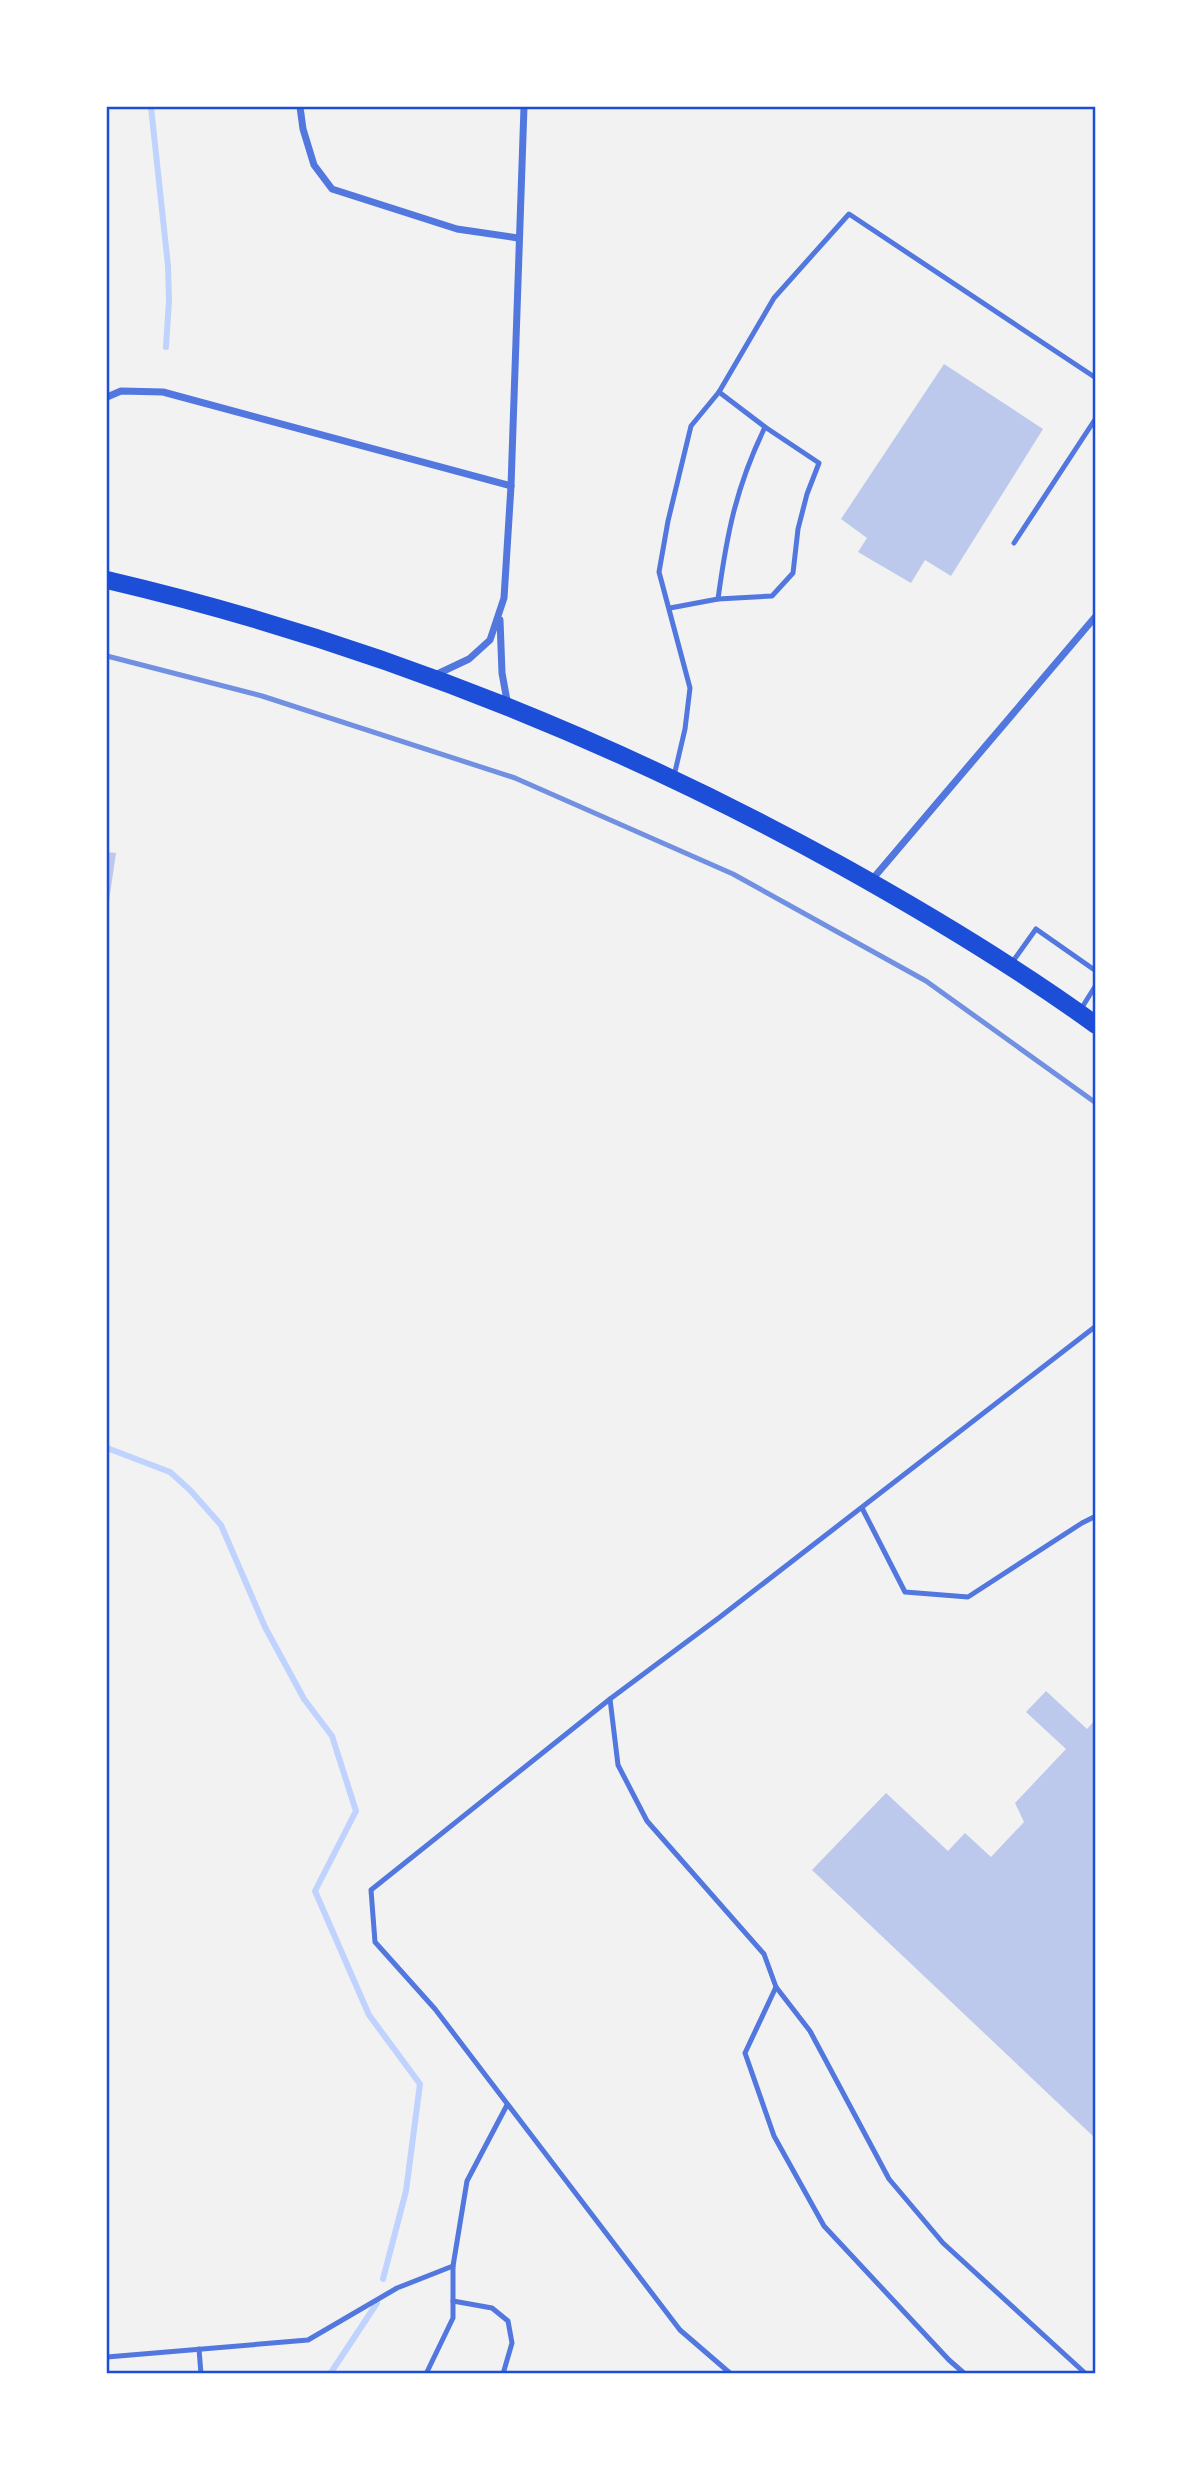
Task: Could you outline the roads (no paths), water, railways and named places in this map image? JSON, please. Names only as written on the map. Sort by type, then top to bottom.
[{"type":"main road","points":[[107,580],[242,616],[430,677],[618,753],[772,828],[870,882],[1009,967],[1096,1025]]},
{"type":"street","points":[[300,107],[303,129],[314,165],[332,189],[457,229],[518,238]]},
{"type":"street","points":[[430,677],[469,659],[490,640],[505,598],[524,107]]},
{"type":"street","points":[[107,397],[121,391],[163,391],[511,486]]},
{"type":"street","points":[[500,616],[502,673],[509,708]]},
{"type":"street","points":[[870,882],[1096,616]]},
{"type":"lane","points":[[673,779],[685,729],[690,688],[659,572],[668,521],[691,426],[719,392],[774,298],[849,214],[1096,378]]},
{"type":"lane","points":[[670,608],[718,599],[772,596],[793,573],[798,529],[819,463],[719,392]]},
{"type":"lane","points":[[1014,543],[1096,418]]},
{"type":"lane","points":[[718,599],[735,501],[746,465],[765,427]]},
{"type":"lane","points":[[1009,967],[1036,929],[1096,971]]},
{"type":"lane","points":[[1079,1012],[1096,985]]},
{"type":"lane","points":[[731,2374],[680,2330],[435,2009],[375,1942],[371,1890],[610,1699],[1096,1326]]},
{"type":"lane","points":[[862,1508],[905,1592],[968,1597],[1096,1516]]},
{"type":"lane","points":[[610,1699],[618,1765],[647,1821],[764,1954],[776,1987],[810,2031],[889,2179],[943,2242],[1086,2374]]},
{"type":"lane","points":[[776,1987],[745,2053],[774,2136],[824,2226],[965,2374]]},
{"type":"lane","points":[[426,2374],[453,2318],[453,2266],[467,2181],[507,2105]]},
{"type":"lane","points":[[107,2357],[308,2340],[397,2288],[453,2266]]},
{"type":"lane","points":[[453,2301],[492,2308],[508,2321],[512,2343],[503,2374]]},
{"type":"lane","points":[[199,2349],[201,2374]]},
{"type":"waterway","points":[[151,107],[168,266],[166,347]]},
{"type":"waterway","points":[[107,1448],[170,1472],[221,1525],[265,1627],[304,1699],[332,1736],[356,1811],[315,1891],[369,2015],[420,2084],[406,2191],[383,2279]]},
{"type":"waterway","points":[[330,2374],[377,2303]]},
{"type":"railway","points":[[107,656],[262,696],[515,778],[733,874],[926,981],[1096,1103]]}]
